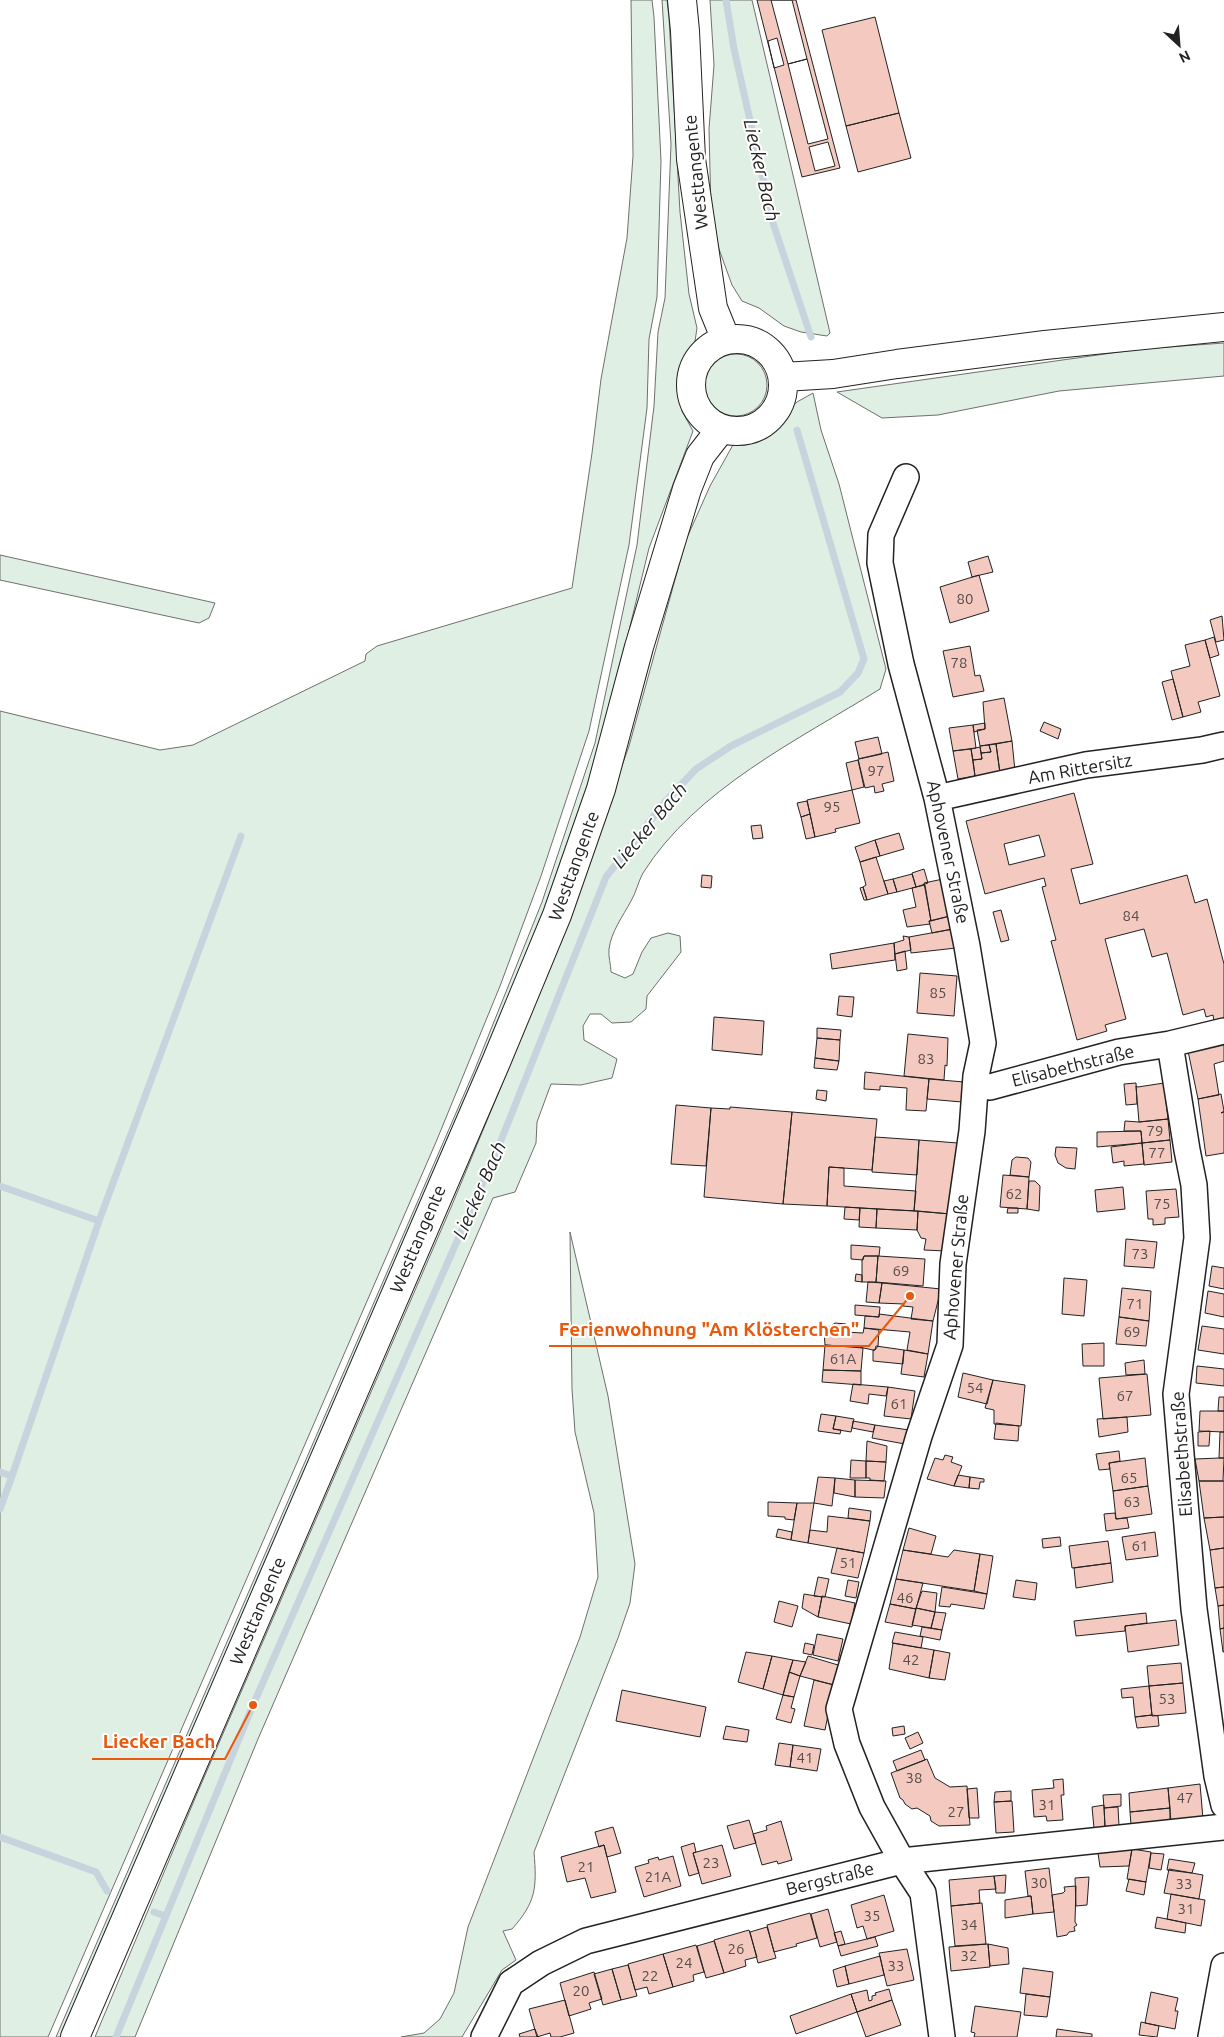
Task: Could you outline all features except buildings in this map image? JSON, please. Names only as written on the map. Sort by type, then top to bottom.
[{"type":"main road","name":"Westtangente","points":[[682,0],[691,159],[713,308],[726,340]]},
{"type":"main road","points":[[783,377],[833,374],[1046,345],[1224,327]]},
{"type":"main road","points":[[741,339],[756,342],[768,351],[778,363],[783,377],[784,391],[780,405],[767,421],[749,430],[735,432],[721,429],[710,423],[700,414],[691,390],[691,376],[696,364],[714,345],[726,340],[741,339]]},
{"type":"main road","name":"Westtangente","points":[[75,2037],[496,1062],[557,915],[601,789],[638,648],[687,489],[700,456],[721,429]]},
{"type":"street","name":"Aphovener Straße","points":[[906,477],[881,535],[880,563],[901,664],[937,798],[968,946],[983,1043],[976,1076],[953,1264],[950,1345],[919,1436],[840,1708],[846,1744],[872,1807],[902,1861],[923,1893],[942,2037]]},
{"type":"street","name":"Am Rittersitz","points":[[937,798],[1086,765],[1202,750],[1224,745]]},
{"type":"street","name":"Elisabethstraße","points":[[976,1085],[990,1086],[1119,1052],[1170,1044],[1224,1031]]},
{"type":"street","name":"Elisabethstraße","points":[[1170,1044],[1194,1184],[1197,1224],[1197,1238],[1176,1394],[1194,1609],[1218,1776],[1224,1805]]},
{"type":"street","name":"Bergstraße","points":[[484,2037],[511,1983],[541,1963],[586,1941],[902,1861],[1224,1826]]},
{"type":"street","points":[[1211,2037],[1224,1966]]},
{"type":"green space","points":[[631,0],[652,0],[654,17],[661,161],[657,297],[649,339],[647,408],[629,545],[589,731],[541,876],[500,986],[436,1142],[48,2037],[0,2037],[0,711],[160,750],[193,745],[365,661],[366,654],[377,646],[572,588],[601,379],[627,238],[633,156]]},
{"type":"green space","points":[[662,0],[667,0],[669,18],[680,212],[689,294],[697,328],[694,348],[682,360],[677,387],[682,411],[693,431],[649,548],[600,750],[545,913],[498,1030],[63,2037],[56,2037],[475,1069],[542,902],[595,743],[637,545],[654,406],[658,332],[665,298],[671,144]]},
{"type":"green space","points":[[710,0],[752,0],[830,333],[827,336],[801,332],[784,326],[759,308],[742,301],[732,285],[719,249],[711,212],[709,129],[714,65]]},
{"type":"green space","points":[[1224,343],[1224,376],[1059,391],[938,415],[882,418],[837,392],[1140,349]]},
{"type":"green space","points":[[730,354],[742,354],[758,363],[765,373],[767,385],[765,397],[758,407],[742,416],[730,416],[719,411],[710,402],[705,391],[705,379],[710,368],[719,359]]},
{"type":"green space","points":[[813,393],[821,430],[839,484],[886,669],[880,689],[783,747],[720,791],[691,816],[665,843],[643,873],[633,898],[612,936],[609,952],[611,972],[625,978],[633,974],[642,952],[651,938],[668,933],[680,936],[681,952],[647,996],[646,1009],[631,1022],[612,1023],[601,1014],[590,1014],[583,1026],[584,1040],[617,1059],[612,1078],[581,1085],[551,1084],[537,1122],[536,1143],[515,1192],[493,1198],[258,1739],[135,2037],[95,2037],[196,1796],[452,1205],[558,949],[629,746],[686,540],[710,486],[734,443],[763,434],[797,402]]},
{"type":"green space","points":[[0,555],[215,603],[209,618],[199,623],[0,580]]},
{"type":"green space","points":[[570,1232],[608,1396],[635,1564],[630,1603],[534,1852],[535,1885],[530,1902],[526,1911],[512,1929],[503,1931],[516,1960],[502,1970],[462,2037],[401,2037],[424,2033],[440,2019],[454,1993],[468,1927],[580,1637],[598,1577],[594,1513],[575,1432],[572,1389]]},
{"type":"waterway","name":"Liecker Bach","points":[[726,0],[734,49],[773,223],[811,337]]},
{"type":"waterway","name":"Liecker Bach","points":[[116,2037],[253,1705],[498,1148],[606,877],[665,802],[696,769],[731,746],[840,692],[858,673],[864,659],[797,430]]},
{"type":"waterway","points":[[99,1221],[241,836]]},
{"type":"waterway","points":[[0,1186],[99,1221],[12,1476]]},
{"type":"waterway","points":[[0,1472],[12,1476],[0,1509]]},
{"type":"waterway","points":[[0,1837],[96,1872],[107,1891]]},
{"type":"waterway","points":[[154,1912],[165,1916]]},
{"type":"place","name":"Ferienwohnung \"Am Klösterchen\"","points":[[910,1296]]},
{"type":"place","name":"Liecker Bach","points":[[253,1705]]}]
